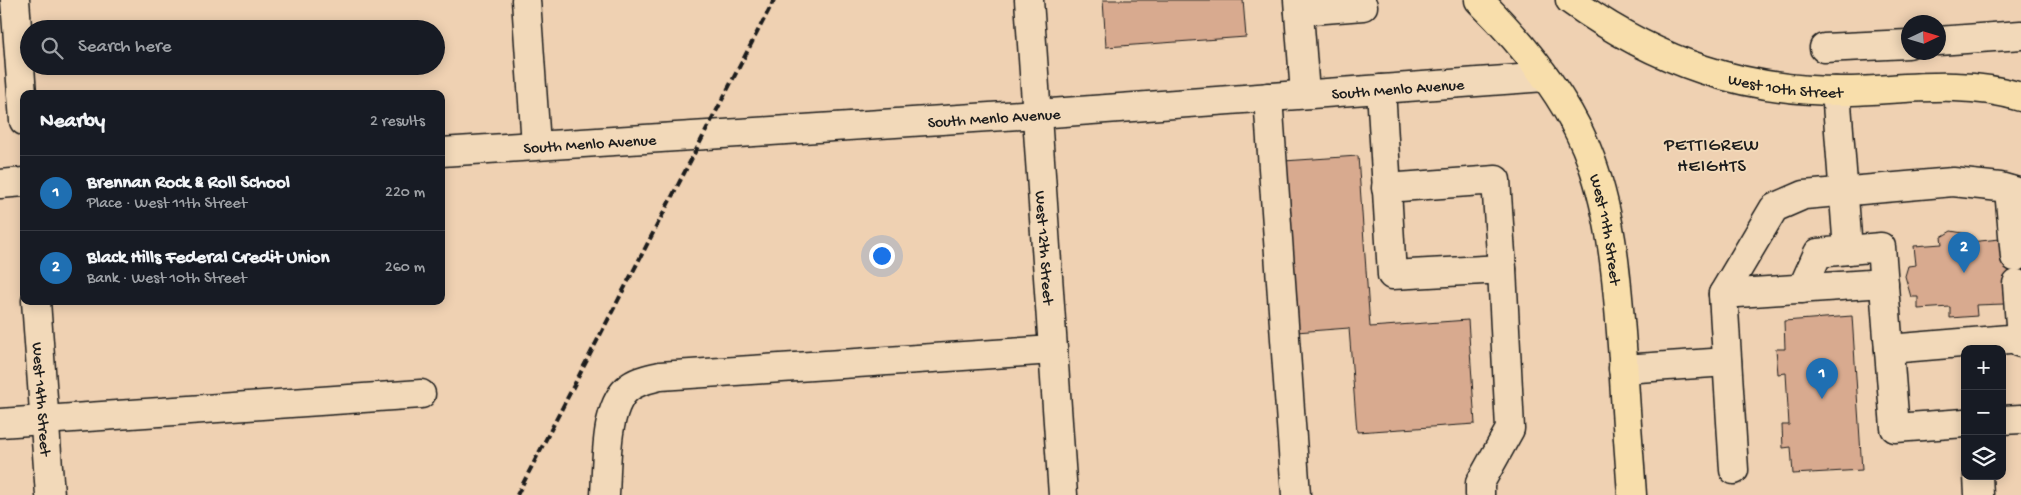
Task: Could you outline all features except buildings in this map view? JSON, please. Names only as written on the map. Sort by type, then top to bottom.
[{"type":"main road","name":"West 11th Street","points":[[1479,0],[1517,38],[1571,117],[1587,151],[1603,197],[1613,250],[1632,495]]},
{"type":"main road","name":"West 10th Street","points":[[1570,0],[1603,24],[1652,51],[1704,71],[1763,86],[1836,91],[1970,87],[2021,96]]},
{"type":"street","points":[[15,0],[20,67]]},
{"type":"street","points":[[526,0],[536,145]]},
{"type":"street","name":"West 12th Street","points":[[1029,0],[1063,495]]},
{"type":"street","points":[[1305,94],[1298,6],[1363,6]]},
{"type":"street","points":[[1946,40],[2021,34]]},
{"type":"street","points":[[1824,48],[1901,44]]},
{"type":"street","points":[[21,75],[22,90]]},
{"type":"street","name":"South Menlo Avenue","points":[[445,152],[1037,114],[1545,77]]},
{"type":"street","points":[[1381,89],[1392,275],[1502,269]]},
{"type":"street","points":[[1836,91],[1848,250]]},
{"type":"street","points":[[1268,97],[1296,495]]},
{"type":"street","points":[[1386,188],[1496,180],[1510,430],[1480,483],[1480,495]]},
{"type":"street","points":[[0,184],[20,182]]},
{"type":"street","points":[[1734,470],[1722,294],[1774,208],[1804,195],[1954,182],[2015,192],[2015,257]]},
{"type":"street","points":[[1802,289],[1818,253],[1881,247],[1895,428],[1961,423]]},
{"type":"street","points":[[1722,294],[1884,283]]},
{"type":"street","points":[[2017,284],[2021,343]]},
{"type":"street","name":"West 14th Street","points":[[36,305],[50,495]]},
{"type":"street","points":[[1888,349],[2021,338]]},
{"type":"street","points":[[605,495],[610,429],[616,406],[627,389],[641,380],[660,376],[1053,350]]},
{"type":"street","points":[[1623,369],[1727,362]]},
{"type":"street","points":[[0,423],[421,394]]},
{"type":"street","points":[[2006,420],[2021,419]]},
{"type":"street","points":[[1978,480],[1979,495]]},
{"type":"railway","points":[[517,495],[774,0]]},
{"type":"place","name":"Black Hills Federal Credit Union","points":[[1964,273]]},
{"type":"place","name":"Brennan Rock & Roll School","points":[[1822,399]]},
{"type":"district","name":"PETTIGREW HEIGHTS","points":[[1712,154]]}]
